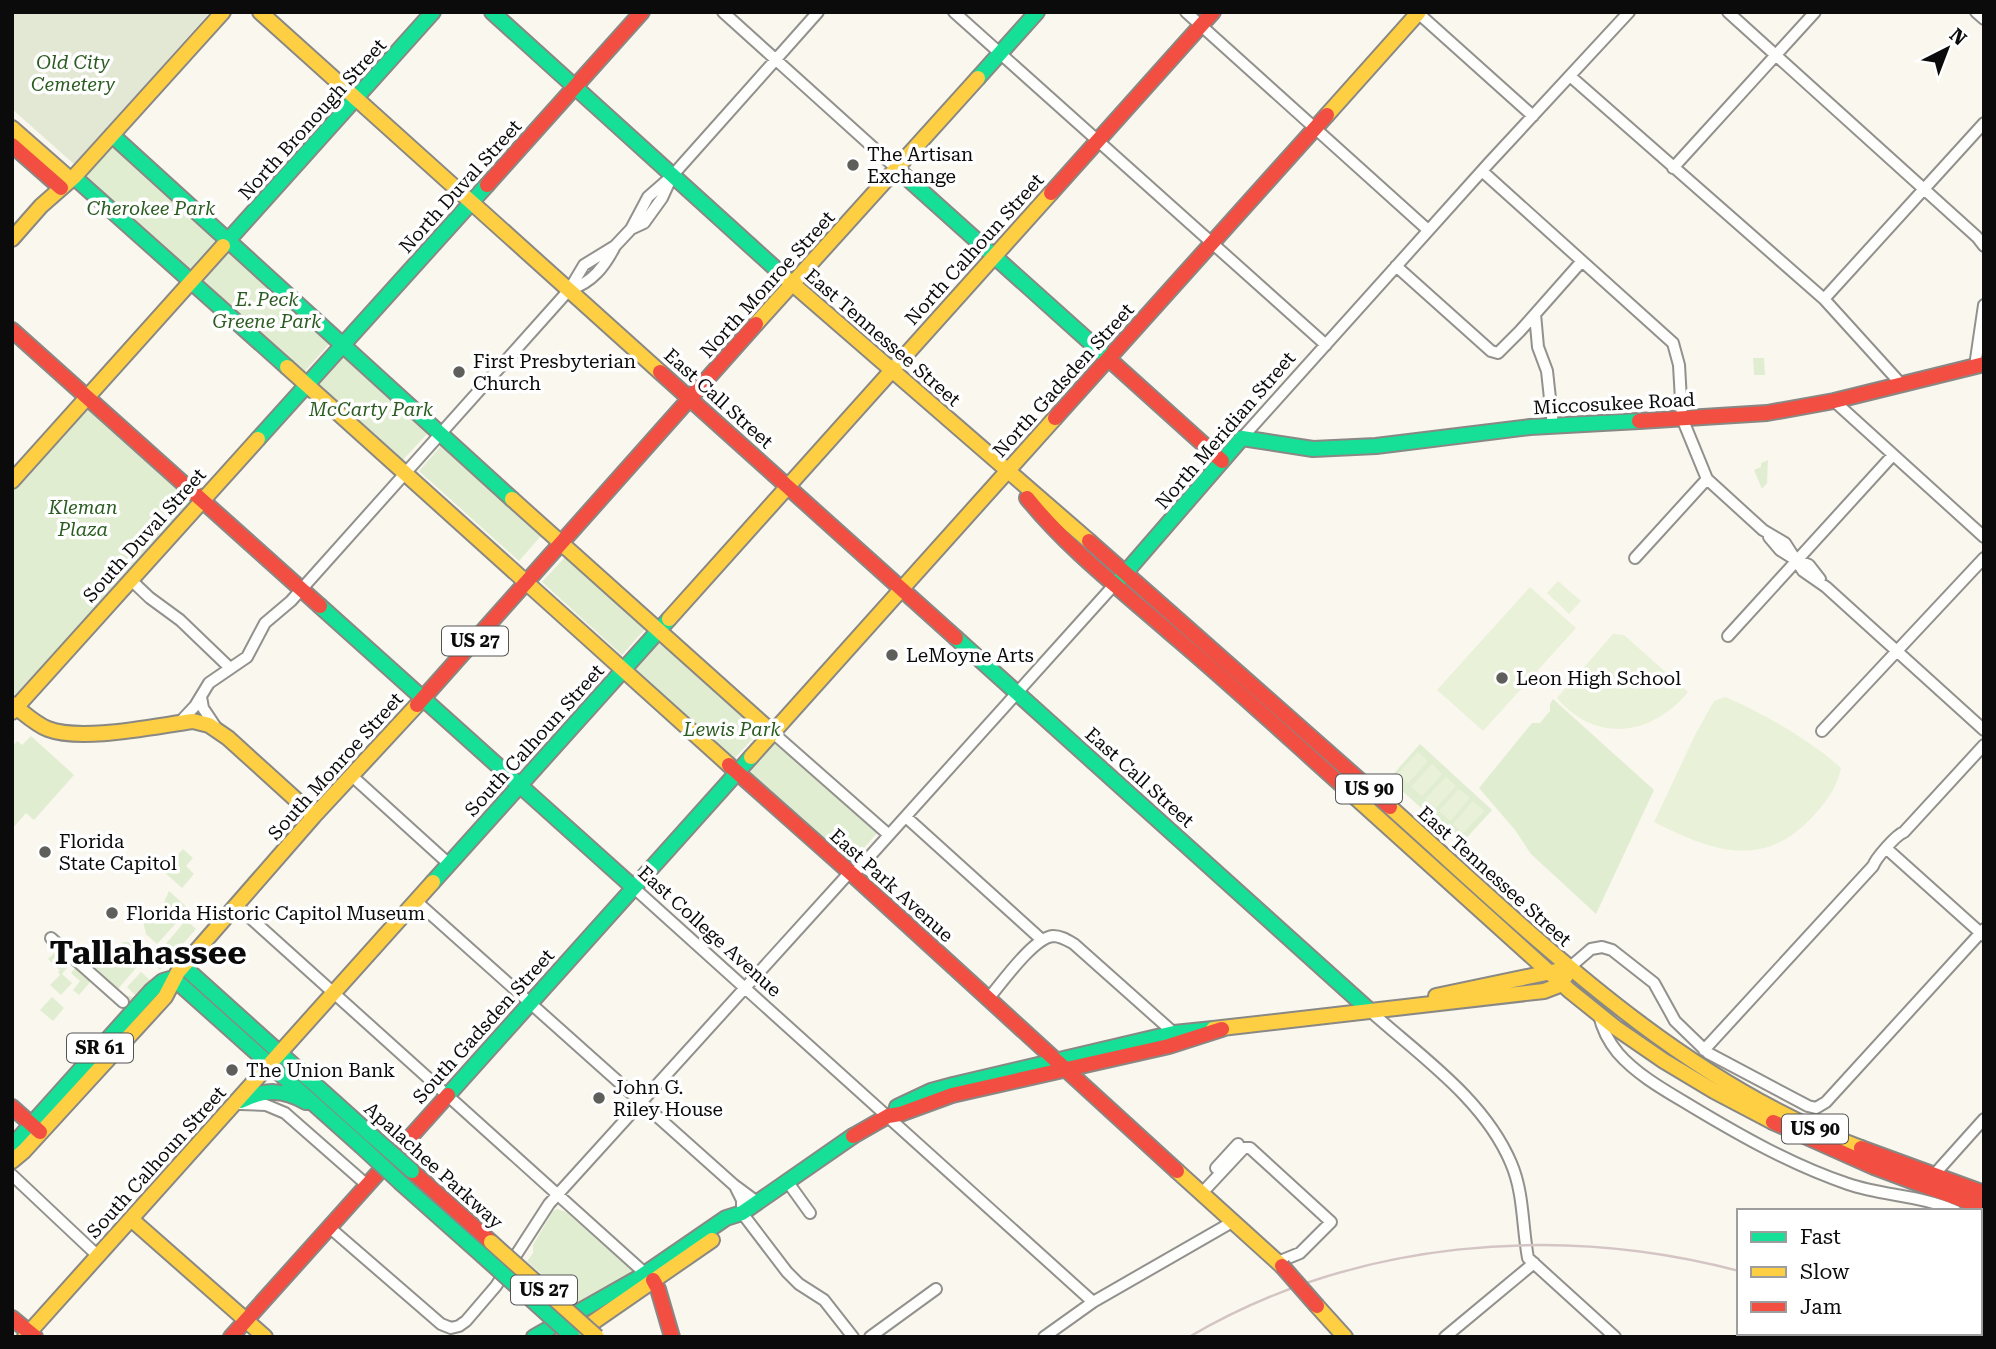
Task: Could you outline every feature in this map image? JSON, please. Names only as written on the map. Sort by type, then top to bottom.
[{"type":"street","points":[[12,239],[112,135],[223,12]]},
{"type":"street","name":"East Call Street","points":[[260,12],[1459,1090],[1493,1130],[1511,1163],[1520,1194],[1528,1258],[1534,1263]]},
{"type":"street","name":"North Bronough Street","points":[[12,481],[433,12]]},
{"type":"street","name":"US 90","points":[[492,12],[672,176]]},
{"type":"street","name":"North Duval Street","points":[[305,384],[642,12]]},
{"type":"street","points":[[723,12],[1222,461]]},
{"type":"street","points":[[181,721],[209,684],[247,657],[265,623],[291,601],[569,290],[583,286],[607,262],[614,246],[631,229],[644,223],[672,176],[817,12]]},
{"type":"street","points":[[954,12],[1326,345]]},
{"type":"street","name":"North Monroe Street","points":[[526,582],[1037,12]]},
{"type":"street","points":[[1186,12],[1428,230]]},
{"type":"street","name":"North Calhoun Street","points":[[623,668],[1213,12]]},
{"type":"street","points":[[1418,12],[1533,116]]},
{"type":"street","name":"North Gadsden Street","points":[[736,772],[1418,12]]},
{"type":"street","name":"North Meridian Street","points":[[329,1227],[441,1324],[451,1328],[466,1321],[496,1286],[558,1195],[744,987],[906,817],[1428,230],[1629,12]]},
{"type":"street","points":[[1728,12],[1984,246]]},
{"type":"street","points":[[1673,168],[1815,12]]},
{"type":"street","points":[[1976,12],[1984,19]]},
{"type":"street","points":[[1570,76],[1824,299],[1902,384]]},
{"type":"street","points":[[1824,299],[1984,123]]},
{"type":"street","name":"East Park Avenue","points":[[112,135],[440,434],[889,835]]},
{"type":"street","name":"East Park Avenue","points":[[15,139],[191,283],[623,668],[628,677],[851,873],[1280,1264],[1345,1337]]},
{"type":"street","points":[[1482,171],[1673,343],[1679,365],[1682,418],[1707,479],[1763,530],[1780,550],[1796,560],[1803,571],[1826,587],[1984,730]]},
{"type":"street","name":"East Tennessee Street","points":[[672,176],[792,284],[1227,661],[1569,968],[1677,1050],[1754,1098],[1853,1145],[1928,1188]]},
{"type":"street","points":[[1396,266],[1491,351],[1498,353],[1583,261]]},
{"type":"street","points":[[1981,362],[1984,305]]},
{"type":"street","points":[[1535,314],[1538,347],[1547,371],[1553,426]]},
{"type":"street","name":"East College Avenue","points":[[12,330],[1093,1302]]},
{"type":"street","name":"Miccosukee Road","points":[[1242,438],[1313,449],[1376,446],[1553,426],[1769,413],[1834,401],[1981,362]]},
{"type":"street","name":"South Duval Street","points":[[13,708],[305,384]]},
{"type":"street","points":[[1834,401],[1984,537]]},
{"type":"street","points":[[1728,636],[1893,454]]},
{"type":"street","name":"East Tennessee Street","points":[[1007,471],[1046,521],[1114,585],[1217,673],[1599,1015],[1671,1065],[1766,1118],[1857,1161],[1959,1202],[1984,1208]]},
{"type":"street","points":[[1635,558],[1707,479]]},
{"type":"street","points":[[1822,731],[1984,558]]},
{"type":"street","points":[[130,579],[149,598],[180,620],[230,668]]},
{"type":"street","name":"South Monroe Street","points":[[12,1161],[36,1128],[151,991],[163,981],[173,978],[314,816],[423,699],[526,582]]},
{"type":"street","points":[[1217,673],[1227,661]]},
{"type":"street","name":"South Calhoun Street","points":[[30,1335],[623,668]]},
{"type":"street","points":[[201,698],[203,708],[218,730],[314,816]]},
{"type":"street","points":[[13,708],[45,728],[62,733],[87,734],[181,721],[202,723],[218,730]]},
{"type":"street","points":[[1704,1050],[1873,866],[1878,856],[1889,852],[1896,835],[1904,832],[1984,745]]},
{"type":"street","name":"South Gadsden Street","points":[[231,1337],[736,772]]},
{"type":"street","points":[[352,776],[449,864]]},
{"type":"street","points":[[1348,791],[1359,780]]},
{"type":"street","points":[[906,817],[1042,940]]},
{"type":"street","points":[[1370,1010],[1512,980],[1555,977],[1585,953],[1595,947],[1604,947],[1614,951],[1651,981],[1675,1021],[1704,1050],[1808,1106],[1819,1108],[1983,933],[1889,852]]},
{"type":"street","points":[[416,901],[734,1185],[757,1202]]},
{"type":"street","points":[[236,905],[649,1277],[658,1289],[672,1337]]},
{"type":"street","points":[[988,999],[1042,940],[1051,936],[1060,937],[1074,944],[1174,1033]]},
{"type":"street","points":[[51,937],[124,1002]]},
{"type":"street","points":[[1512,980],[1524,967],[1524,954],[1520,946]]},
{"type":"street","name":"Apalachee Parkway","points":[[183,966],[597,1337]]},
{"type":"street","points":[[1060,1064],[1174,1033],[1544,991],[1555,987],[1555,977]]},
{"type":"street","name":"Apalachee Parkway","points":[[173,978],[575,1335]]},
{"type":"street","name":"East Tennessee Street","points":[[1599,1015],[1607,1038],[1630,1064],[1657,1085],[1735,1132],[1809,1169],[1844,1182],[1883,1193],[1928,1188]]},
{"type":"street","points":[[534,1337],[649,1277],[731,1226],[757,1202],[853,1135],[888,1116],[908,1101],[931,1091],[1060,1064],[1169,1046],[1222,1029]]},
{"type":"street","points":[[234,1105],[257,1093],[276,1090],[289,1093],[321,1111]]},
{"type":"street","points":[[234,1105],[262,1104],[285,1113],[367,1185]]},
{"type":"street","points":[[12,1107],[36,1128]]},
{"type":"street","points":[[1928,1188],[1984,1119]]},
{"type":"street","name":"South Monroe Street","points":[[12,1146],[36,1128]]},
{"type":"street","points":[[1200,1190],[1237,1144]]},
{"type":"street","points":[[1200,1190],[1244,1148],[1250,1147],[1331,1222],[1300,1254],[1280,1264]]},
{"type":"street","points":[[12,1175],[98,1256]]},
{"type":"street","points":[[787,1181],[810,1213]]},
{"type":"street","points":[[734,1185],[741,1198],[742,1213],[787,1272],[799,1284],[824,1300],[853,1337]]},
{"type":"street","name":"East Tennessee Street","points":[[1959,1202],[1984,1193]]},
{"type":"street","points":[[131,1219],[265,1337]]},
{"type":"street","points":[[1044,1337],[1093,1302],[1234,1221]]},
{"type":"street","points":[[1445,1337],[1534,1263],[1615,1337]]},
{"type":"street","points":[[575,1335],[649,1277]]},
{"type":"street","points":[[870,1337],[936,1289]]},
{"type":"street","points":[[554,1337],[570,1317]]},
{"type":"street","points":[[12,1318],[30,1335]]},
{"type":"green space","name":"Old City Cemetery","points":[[12,12],[210,12],[74,164],[12,109]]},
{"type":"green space","name":"Cherokee Park","points":[[113,141],[222,240],[190,275],[81,177]]},
{"type":"green space","name":"E. Peck Greene Park","points":[[230,249],[332,341],[304,372],[202,280]]},
{"type":"green space","name":"McCarty Park","points":[[342,354],[428,433],[400,463],[314,385]]},
{"type":"green space","points":[[1753,358],[1764,358],[1765,375],[1754,375]]},
{"type":"green space","name":"Kleman Plaza","points":[[90,406],[192,496],[192,501],[18,694],[12,695],[12,491]]},
{"type":"green space","points":[[441,446],[541,536],[519,561],[419,471]]},
{"type":"green space","points":[[1768,460],[1767,483],[1762,489],[1754,470]]},
{"type":"green space","points":[[566,556],[646,628],[622,655],[542,582]]},
{"type":"green space","points":[[1558,581],[1581,601],[1569,614],[1547,593]]},
{"type":"green space","points":[[1530,587],[1576,628],[1483,731],[1437,690]]},
{"type":"green space","points":[[1613,634],[1624,635],[1688,692],[1674,707],[1658,718],[1624,729],[1589,723],[1572,713],[1557,698]]},
{"type":"green space","name":"Lewis Park","points":[[662,639],[763,727],[733,760],[633,671]]},
{"type":"green space","points":[[1725,697],[1786,728],[1841,768],[1824,804],[1796,832],[1777,844],[1738,851],[1718,848],[1654,822],[1714,701]]},
{"type":"green space","points":[[1553,699],[1654,790],[1596,914],[1531,854],[1515,830],[1479,788],[1532,723],[1540,723],[1550,711]]},
{"type":"green space","points":[[31,736],[74,775],[34,820],[26,813],[12,829],[12,747],[17,741],[22,745]]},
{"type":"green space","points":[[776,742],[878,832],[850,864],[748,773]]},
{"type":"green space","points":[[1420,744],[1492,810],[1461,844],[1389,779]]},
{"type":"green space","points":[[1418,752],[1428,761],[1408,783],[1398,774]]},
{"type":"green space","points":[[1432,764],[1442,774],[1422,796],[1411,787]]},
{"type":"green space","points":[[1446,777],[1456,786],[1436,808],[1425,799]]},
{"type":"green space","points":[[1459,789],[1470,798],[1450,821],[1439,811]]},
{"type":"green space","points":[[1473,801],[1484,811],[1463,833],[1453,824]]},
{"type":"green space","points":[[183,849],[193,858],[186,866],[194,874],[182,888],[163,871]]},
{"type":"green space","points":[[169,891],[189,909],[157,944],[146,934],[143,921],[159,914]]},
{"type":"green space","points":[[186,920],[196,929],[160,970],[151,961],[162,957],[164,946]]},
{"type":"green space","points":[[123,942],[136,942],[149,953],[117,990],[87,963],[113,964],[120,956],[118,947]]},
{"type":"green space","points":[[57,950],[71,963],[62,974],[72,983],[61,995],[50,985],[60,975],[60,970],[48,959]]},
{"type":"green space","points":[[76,967],[91,981],[79,995],[73,990],[80,981],[71,973]]},
{"type":"green space","points":[[141,972],[151,981],[132,1003],[123,995],[135,995],[127,987]]},
{"type":"green space","points":[[52,997],[64,1008],[53,1021],[40,1010]]},
{"type":"green space","points":[[557,1209],[566,1212],[632,1267],[633,1274],[576,1306],[527,1261],[533,1253],[533,1245],[553,1211]]},
{"type":"railway","points":[[1189,1337],[1252,1304],[1319,1279],[1387,1261],[1457,1250],[1528,1245],[1599,1247],[1670,1256],[1737,1271]]},
{"type":"railway","points":[[1905,1335],[1909,1337]]},
{"type":"traffic: fast","points":[[223,246],[433,12]]},
{"type":"traffic: fast","points":[[492,12],[787,279]]},
{"type":"traffic: fast","points":[[978,78],[1037,12]]},
{"type":"traffic: fast","points":[[112,135],[512,499]]},
{"type":"traffic: fast","points":[[897,169],[1111,361]]},
{"type":"traffic: fast","points":[[74,177],[287,367]]},
{"type":"traffic: fast","points":[[258,439],[487,185]]},
{"type":"traffic: fast","points":[[1120,579],[1242,438],[1313,449],[1376,446],[1530,427],[1639,421]]},
{"type":"traffic: fast","points":[[320,606],[633,887]]},
{"type":"traffic: fast","points":[[433,882],[669,619]]},
{"type":"traffic: fast","points":[[956,638],[1369,1010]]},
{"type":"traffic: fast","points":[[448,1095],[751,757]]},
{"type":"traffic: fast","points":[[183,966],[370,1134]]},
{"type":"traffic: fast","points":[[173,978],[360,1145]]},
{"type":"traffic: fast","points":[[12,1146],[151,991],[163,981],[173,978]]},
{"type":"traffic: fast","points":[[897,1107],[931,1091],[953,1085],[1174,1033],[1213,1029]]},
{"type":"traffic: fast","points":[[241,1101],[258,1094],[274,1092],[306,1102]]},
{"type":"traffic: fast","points":[[370,1134],[412,1171]]},
{"type":"traffic: fast","points":[[534,1337],[640,1277],[726,1218],[742,1213],[853,1136]]},
{"type":"traffic: fast","points":[[360,1145],[401,1183]]},
{"type":"traffic: fast","points":[[401,1183],[482,1255]]},
{"type":"traffic: fast","points":[[482,1255],[573,1337]]},
{"type":"traffic: slow","points":[[12,239],[41,206],[74,177],[223,12]]},
{"type":"traffic: slow","points":[[260,12],[660,372]]},
{"type":"traffic: slow","points":[[1327,115],[1419,12]]},
{"type":"traffic: slow","points":[[756,324],[978,78]]},
{"type":"traffic: slow","points":[[12,128],[70,179]]},
{"type":"traffic: slow","points":[[669,619],[1051,193]]},
{"type":"traffic: slow","points":[[12,481],[223,246]]},
{"type":"traffic: slow","points":[[787,279],[1089,541]]},
{"type":"traffic: slow","points":[[287,367],[729,765]]},
{"type":"traffic: slow","points":[[751,757],[1055,418]]},
{"type":"traffic: slow","points":[[12,712],[258,439]]},
{"type":"traffic: slow","points":[[512,499],[772,732]]},
{"type":"traffic: slow","points":[[12,704],[43,727],[62,733],[99,734],[193,721],[209,725],[228,738],[314,816]]},
{"type":"traffic: slow","points":[[12,1161],[165,997],[178,972],[314,816],[417,705]]},
{"type":"traffic: slow","points":[[1345,788],[1570,991],[1616,1028],[1714,1091],[1773,1122]]},
{"type":"traffic: slow","points":[[1390,807],[1553,953],[1668,1044],[1729,1084],[1794,1119],[1861,1148]]},
{"type":"traffic: slow","points":[[25,1337],[433,882]]},
{"type":"traffic: slow","points":[[1436,996],[1556,971]]},
{"type":"traffic: slow","points":[[1213,1029],[1544,991],[1557,986],[1566,976]]},
{"type":"traffic: slow","points":[[1177,1171],[1282,1266]]},
{"type":"traffic: slow","points":[[131,1219],[265,1337]]},
{"type":"traffic: slow","points":[[579,1332],[712,1240]]},
{"type":"traffic: slow","points":[[491,1242],[597,1337]]},
{"type":"traffic: slow","points":[[1317,1306],[1345,1337]]},
{"type":"traffic: jam","points":[[487,185],[642,12]]},
{"type":"traffic: jam","points":[[1051,193],[1213,12]]},
{"type":"traffic: jam","points":[[1055,418],[1327,115]]},
{"type":"traffic: jam","points":[[12,145],[61,188]]},
{"type":"traffic: jam","points":[[417,705],[756,324]]},
{"type":"traffic: jam","points":[[12,330],[320,606]]},
{"type":"traffic: jam","points":[[1111,361],[1222,461]]},
{"type":"traffic: jam","points":[[1639,421],[1767,413],[1834,401],[1984,364]]},
{"type":"traffic: jam","points":[[660,372],[956,638]]},
{"type":"traffic: jam","points":[[1027,498],[1061,536],[1098,570],[1345,788]]},
{"type":"traffic: jam","points":[[1089,541],[1390,807]]},
{"type":"traffic: jam","points":[[729,765],[1177,1171]]},
{"type":"traffic: jam","points":[[853,1136],[888,1116],[952,1095],[1169,1046],[1222,1029]]},
{"type":"traffic: jam","points":[[231,1337],[448,1095]]},
{"type":"traffic: jam","points":[[12,1107],[40,1132]]},
{"type":"traffic: jam","points":[[1773,1122],[1874,1167],[1984,1208]]},
{"type":"traffic: jam","points":[[1861,1148],[1984,1193]]},
{"type":"traffic: jam","points":[[412,1171],[491,1242]]},
{"type":"traffic: jam","points":[[1282,1266],[1317,1306]]},
{"type":"traffic: jam","points":[[653,1280],[672,1337]]},
{"type":"traffic: jam","points":[[12,1318],[35,1337]]},
{"type":"place","name":"The Artisan Exchange","points":[[853,165]]},
{"type":"place","name":"First Presbyterian Church","points":[[459,372]]},
{"type":"place","name":"LeMoyne Arts","points":[[892,655]]},
{"type":"place","name":"Leon High School","points":[[1502,678]]},
{"type":"place","name":"Florida State Capitol","points":[[45,852]]},
{"type":"place","name":"Florida Historic Capitol Museum","points":[[112,913]]},
{"type":"place","name":"The Union Bank","points":[[232,1070]]},
{"type":"place","name":"John G. Riley House","points":[[599,1098]]},
{"type":"district","name":"Tallahassee","points":[[148,952]]}]
